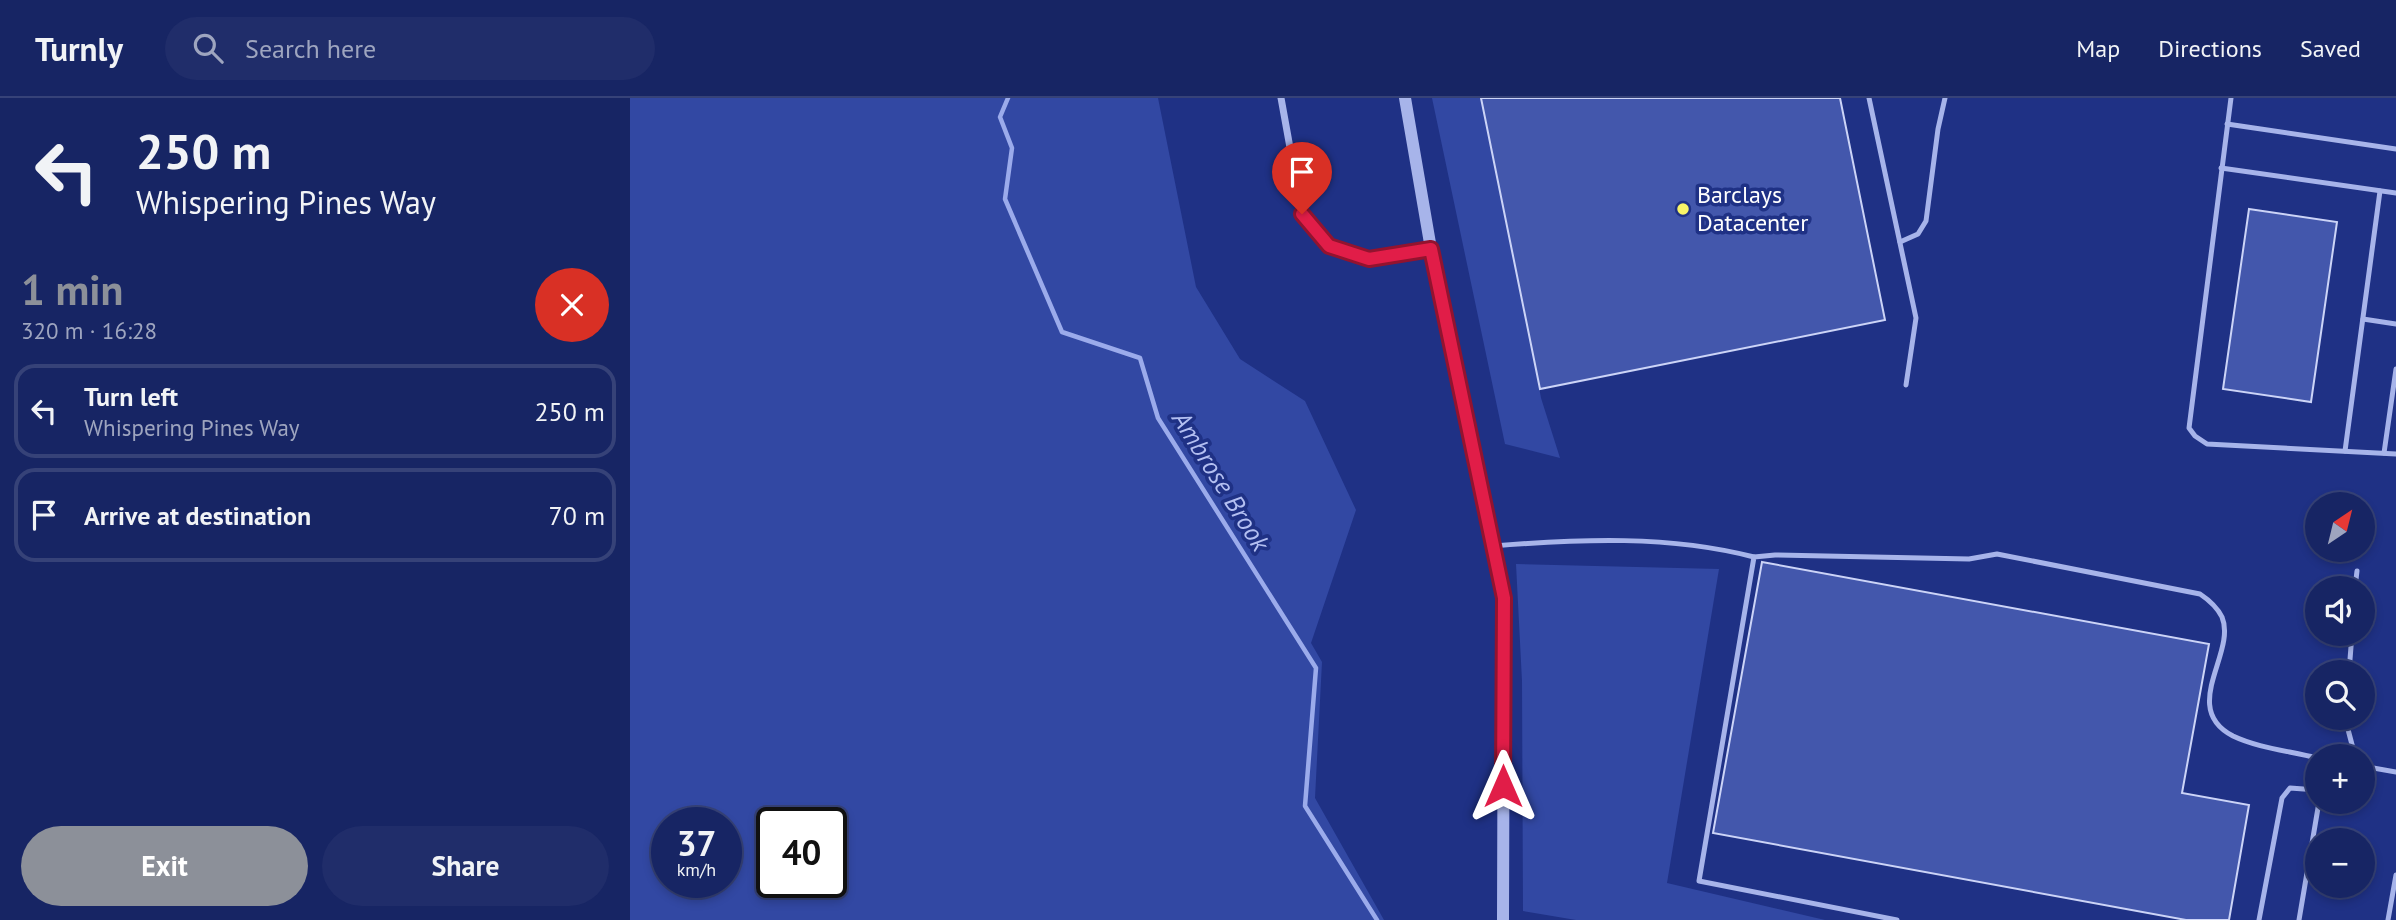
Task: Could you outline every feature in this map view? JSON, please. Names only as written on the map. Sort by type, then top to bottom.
[{"type":"street","points":[[1281,98],[1302,214],[1329,246],[1369,259],[1431,249]]},
{"type":"street","points":[[1405,98],[1431,249],[1504,598],[1503,920]]},
{"type":"lane","points":[[1870,98],[1916,318],[1906,385]]},
{"type":"lane","points":[[1900,242],[1918,234],[1926,220],[1938,128],[1945,98]]},
{"type":"lane","points":[[2231,98],[2189,428],[2207,444],[2396,454]]},
{"type":"lane","points":[[2227,124],[2396,149]]},
{"type":"lane","points":[[2221,168],[2396,193]]},
{"type":"lane","points":[[2345,451],[2380,191]]},
{"type":"lane","points":[[2363,319],[2396,324]]},
{"type":"lane","points":[[2384,453],[2396,369]]},
{"type":"lane","points":[[1493,546],[1601,540],[1694,545],[1754,557],[1775,555],[1969,559],[1997,554],[2200,594],[2213,604],[2223,619],[2223,635],[2208,704],[2217,723],[2231,735],[2247,741],[2305,755]]},
{"type":"lane","points":[[1754,557],[1699,881],[1897,920]]},
{"type":"lane","points":[[2356,576],[2357,571]]},
{"type":"lane","points":[[2375,768],[2396,772]]},
{"type":"lane","points":[[2259,920],[2282,798],[2290,788],[2305,789]]},
{"type":"lane","points":[[2300,920],[2317,814]]},
{"type":"lane","points":[[2388,920],[2396,875]]},
{"type":"shaded area","points":[[630,98],[1158,98],[1196,287],[1240,359],[1305,401],[1356,510],[1311,643],[1322,662],[1315,798],[1384,920],[630,920]]},
{"type":"shaded area","points":[[1432,98],[1486,98],[1541,398],[1560,458],[1505,444]]},
{"type":"shaded area","points":[[1516,564],[1719,569],[1667,883],[1825,920],[1576,920],[1523,911],[1522,681]]},
{"type":"building","name":"Barclays Datacenter","points":[[1481,98],[1840,98],[1885,320],[1540,389]]},
{"type":"building","points":[[2249,209],[2337,222],[2311,402],[2223,389]]},
{"type":"building","points":[[1762,562],[2209,644],[2182,793],[2249,805],[2229,920],[2186,920],[1713,833]]},
{"type":"waterway","name":"Ambrose Brook","points":[[1008,98],[1000,117],[1012,148],[1005,199],[1062,332],[1140,358],[1158,418],[1316,668],[1305,806],[1377,920]]},
{"type":"place","name":"Barclays Datacenter","points":[[1683,209]]},
{"type":"route","points":[[1302,214],[1329,246],[1369,259],[1431,249],[1504,598],[1503,786]]}]
